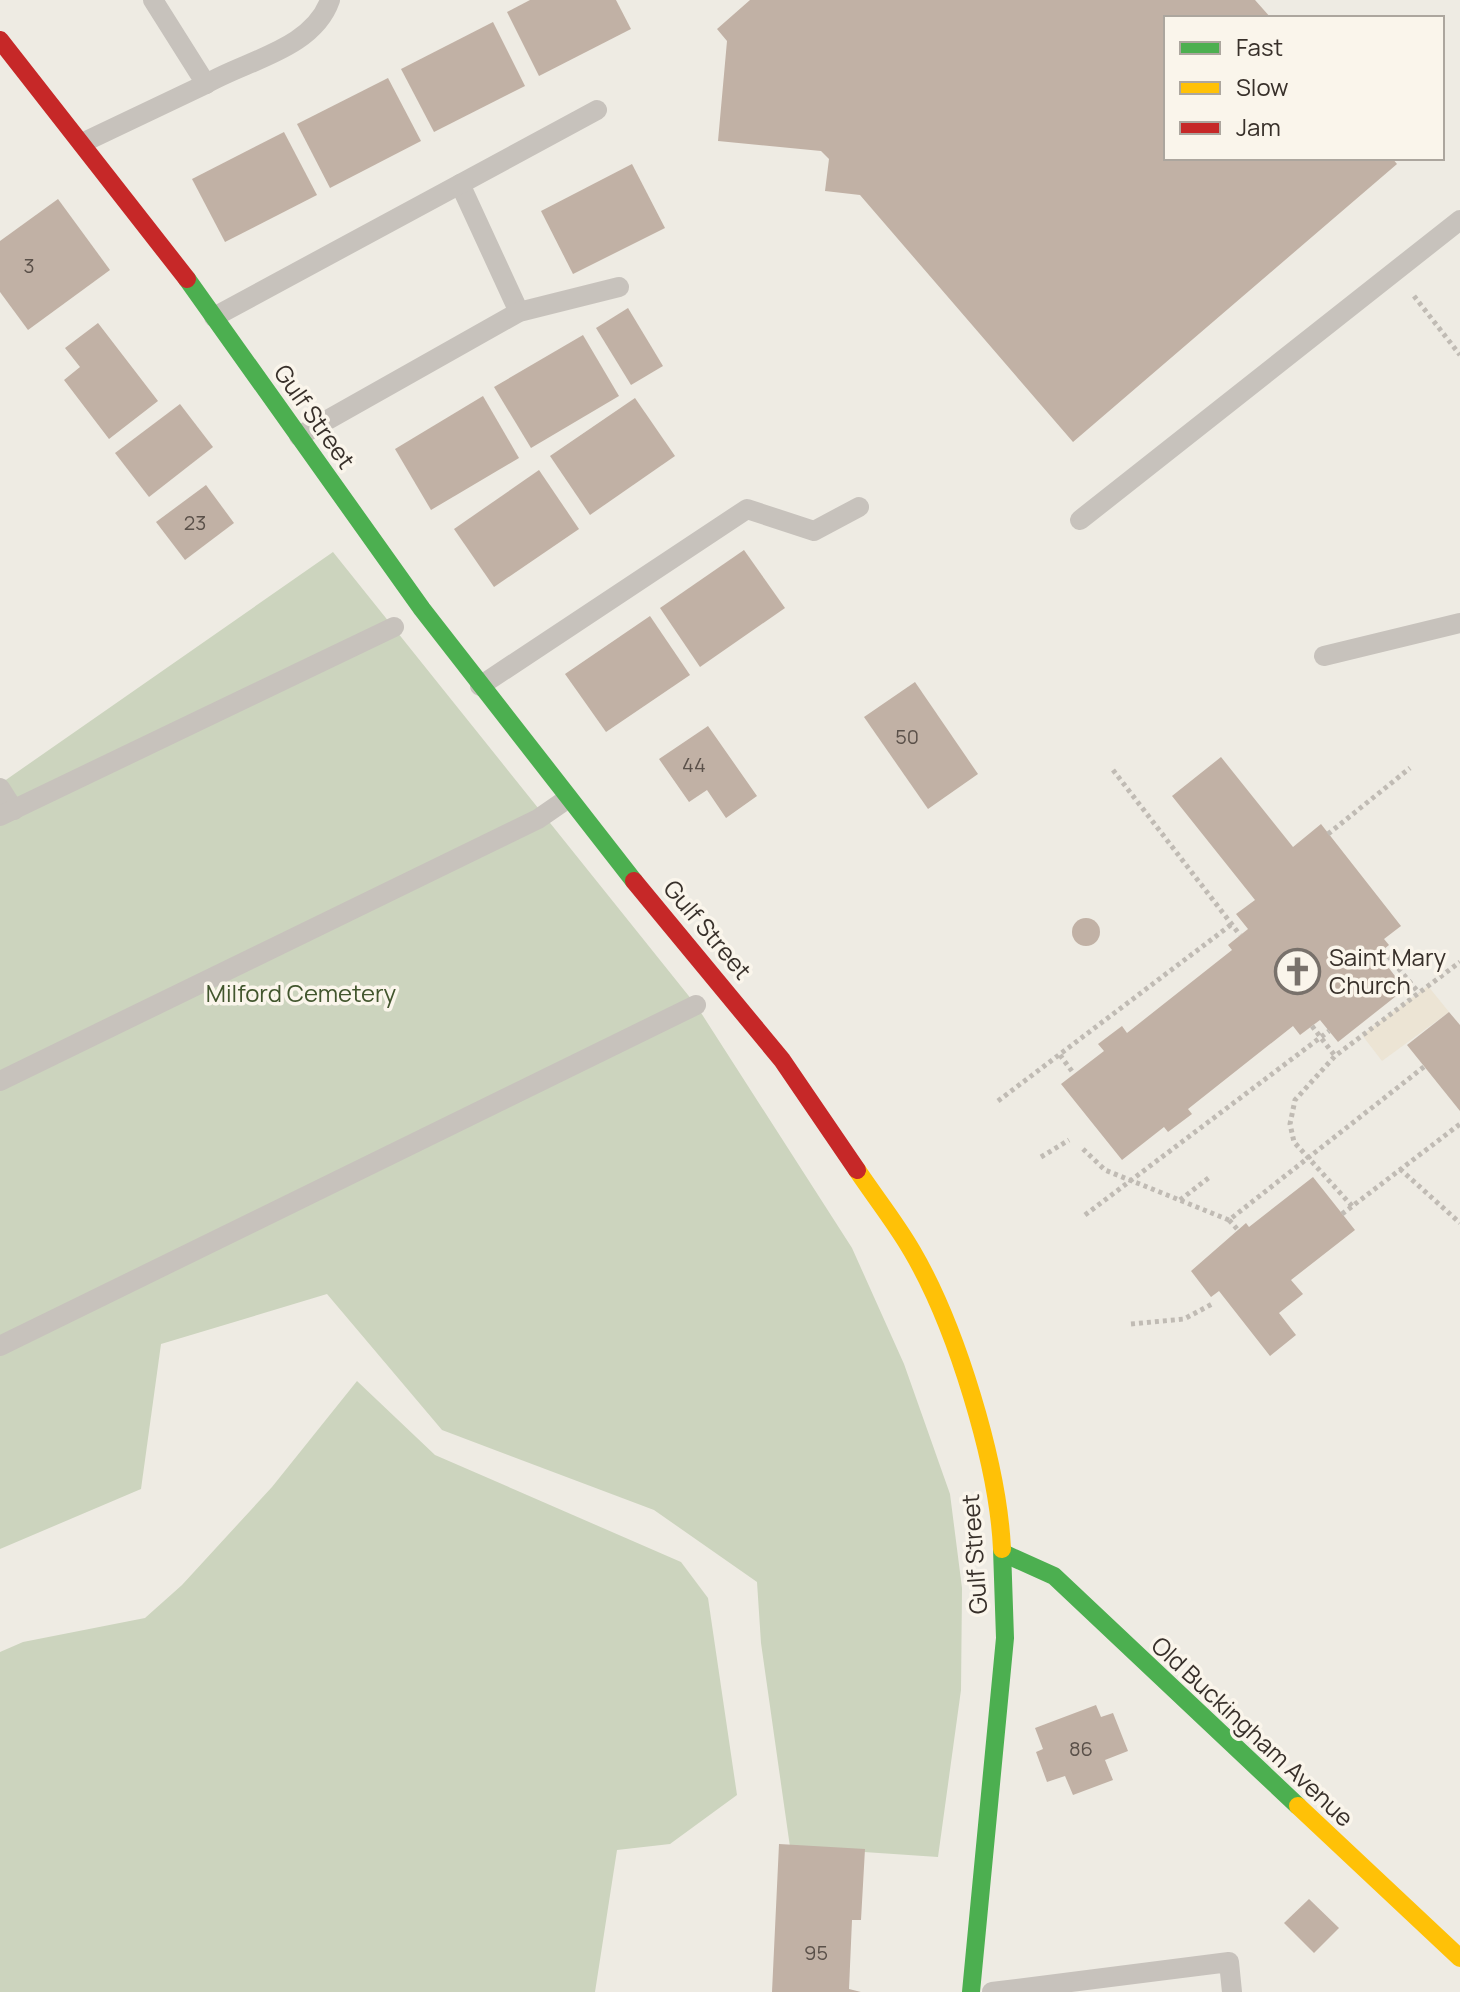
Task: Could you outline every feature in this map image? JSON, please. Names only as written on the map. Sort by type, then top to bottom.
[{"type":"street","name":"Gulf Street","points":[[0,40],[156,236],[480,686],[567,799],[756,1026],[913,1252],[961,1361],[1000,1506],[1005,1638],[971,1992]]},
{"type":"street","name":"Old Buckingham Avenue","points":[[1003,1553],[1054,1576],[1460,1958]]},
{"type":"lane","points":[[153,0],[206,84]]},
{"type":"lane","points":[[82,143],[293,43],[324,17],[330,0]]},
{"type":"lane","points":[[214,317],[597,110]]},
{"type":"lane","points":[[460,184],[519,312]]},
{"type":"lane","points":[[1080,520],[1460,220]]},
{"type":"lane","points":[[299,436],[519,312],[619,287]]},
{"type":"lane","points":[[480,686],[747,509],[814,531],[859,507]]},
{"type":"lane","points":[[1324,656],[1460,623]]},
{"type":"lane","points":[[0,788],[7,813],[394,627]]},
{"type":"lane","points":[[0,1081],[538,819],[567,799]]},
{"type":"lane","points":[[0,1346],[696,1005]]},
{"type":"lane","points":[[992,1992],[1229,1962],[1232,1992]]},
{"type":"path","points":[[1394,273],[1460,355]]},
{"type":"path","points":[[1328,834],[1410,768]]},
{"type":"path","points":[[1113,770],[1240,935]]},
{"type":"path","points":[[998,1101],[1232,924]]},
{"type":"path","points":[[1383,950],[1419,993]]},
{"type":"path","points":[[1352,1206],[1294,1142],[1290,1124],[1295,1100],[1335,1056],[1460,962]]},
{"type":"path","points":[[1312,1026],[1335,1056]]},
{"type":"path","points":[[1085,1215],[1329,1031]]},
{"type":"path","points":[[1060,1055],[1074,1074]]},
{"type":"path","points":[[1229,1220],[1425,1066]]},
{"type":"path","points":[[1342,1214],[1460,1124]]},
{"type":"path","points":[[1041,1157],[1069,1140]]},
{"type":"path","points":[[1083,1149],[1105,1170],[1229,1220],[1238,1230]]},
{"type":"path","points":[[1400,1169],[1460,1223]]},
{"type":"path","points":[[1180,1201],[1211,1176]]},
{"type":"path","points":[[1131,1324],[1184,1319],[1214,1303]]},
{"type":"green space","name":"Milford Cemetery","points":[[333,552],[696,1005],[852,1248],[904,1364],[950,1494],[962,1588],[961,1690],[938,1857],[790,1847],[761,1643],[757,1582],[654,1510],[442,1430],[327,1294],[161,1344],[141,1489],[0,1549],[0,784]]},
{"type":"green space","points":[[357,1381],[435,1455],[681,1562],[708,1598],[737,1795],[670,1844],[617,1850],[595,1992],[0,1992],[0,1652],[23,1642],[145,1618],[182,1585],[272,1487]]},
{"type":"shaded area","points":[[1428,986],[1449,1012],[1382,1061],[1362,1035]]},
{"type":"building","points":[[530,0],[616,0],[631,29],[539,76],[507,12]]},
{"type":"building","points":[[750,0],[1255,0],[1269,16],[1164,16],[1164,160],[1394,160],[1397,164],[1073,442],[860,195],[825,191],[829,159],[821,151],[718,141],[727,41],[717,29]]},
{"type":"building","points":[[493,22],[525,86],[434,132],[401,69]]},
{"type":"building","points":[[388,78],[421,141],[330,188],[297,124]]},
{"type":"building","points":[[284,132],[317,195],[225,242],[192,179]]},
{"type":"building","points":[[632,164],[665,228],[573,274],[541,211]]},
{"type":"building","points":[[58,199],[110,270],[28,330],[0,292],[0,241]]},
{"type":"building","points":[[628,308],[663,366],[631,385],[596,328]]},
{"type":"building","points":[[98,323],[158,401],[109,439],[64,380],[80,367],[65,348]]},
{"type":"building","points":[[583,335],[619,396],[531,448],[494,387]]},
{"type":"building","points":[[483,396],[519,458],[431,510],[395,449]]},
{"type":"building","points":[[635,398],[675,456],[590,515],[550,456]]},
{"type":"building","points":[[180,404],[213,447],[149,497],[115,453]]},
{"type":"building","points":[[539,470],[579,529],[494,587],[454,529]]},
{"type":"building","points":[[206,485],[234,523],[185,560],[156,522]]},
{"type":"building","points":[[744,550],[785,608],[700,667],[660,608]]},
{"type":"building","points":[[650,616],[690,675],[606,732],[565,674]]},
{"type":"building","points":[[915,682],[978,774],[928,809],[864,717]]},
{"type":"building","points":[[708,726],[757,796],[726,818],[707,790],[689,802],[659,759]]},
{"type":"building","name":"Saint Mary Church","points":[[1221,757],[1293,847],[1321,824],[1401,926],[1384,939],[1389,945],[1378,954],[1405,989],[1338,1042],[1320,1020],[1300,1035],[1293,1026],[1188,1109],[1192,1114],[1168,1132],[1164,1127],[1122,1160],[1061,1084],[1104,1051],[1098,1044],[1122,1026],[1127,1033],[1232,950],[1228,945],[1248,929],[1236,914],[1255,900],[1172,796]]},
{"type":"building","points":[[1086,918],[1096,922],[1100,932],[1096,942],[1086,946],[1076,942],[1072,932],[1076,922]]},
{"type":"building","points":[[1449,1012],[1460,1025],[1460,1111],[1407,1045]]},
{"type":"building","points":[[1313,1177],[1355,1230],[1291,1280],[1303,1294],[1279,1313],[1296,1335],[1270,1356],[1219,1291],[1211,1297],[1191,1271],[1246,1223],[1249,1227]]},
{"type":"building","points":[[1096,1705],[1101,1717],[1113,1713],[1128,1751],[1105,1760],[1113,1780],[1073,1795],[1065,1776],[1047,1782],[1036,1752],[1043,1749],[1035,1728]]},
{"type":"building","points":[[779,1844],[865,1849],[861,1920],[852,1920],[849,1989],[861,1992],[772,1992]]},
{"type":"building","points":[[1309,1899],[1339,1928],[1314,1953],[1284,1923]]},
{"type":"traffic: fast","points":[[187,279],[422,609],[634,881]]},
{"type":"traffic: fast","points":[[971,1992],[1005,1638],[1002,1549]]},
{"type":"traffic: fast","points":[[1003,1553],[1054,1576],[1298,1806]]},
{"type":"traffic: slow","points":[[857,1170],[912,1251],[959,1356],[992,1477],[1002,1549]]},
{"type":"traffic: slow","points":[[1298,1806],[1460,1958]]},
{"type":"traffic: jam","points":[[0,40],[187,279]]},
{"type":"traffic: jam","points":[[634,881],[782,1060],[857,1170]]},
{"type":"place","name":"Saint Mary Church","points":[[1298,972]]}]
